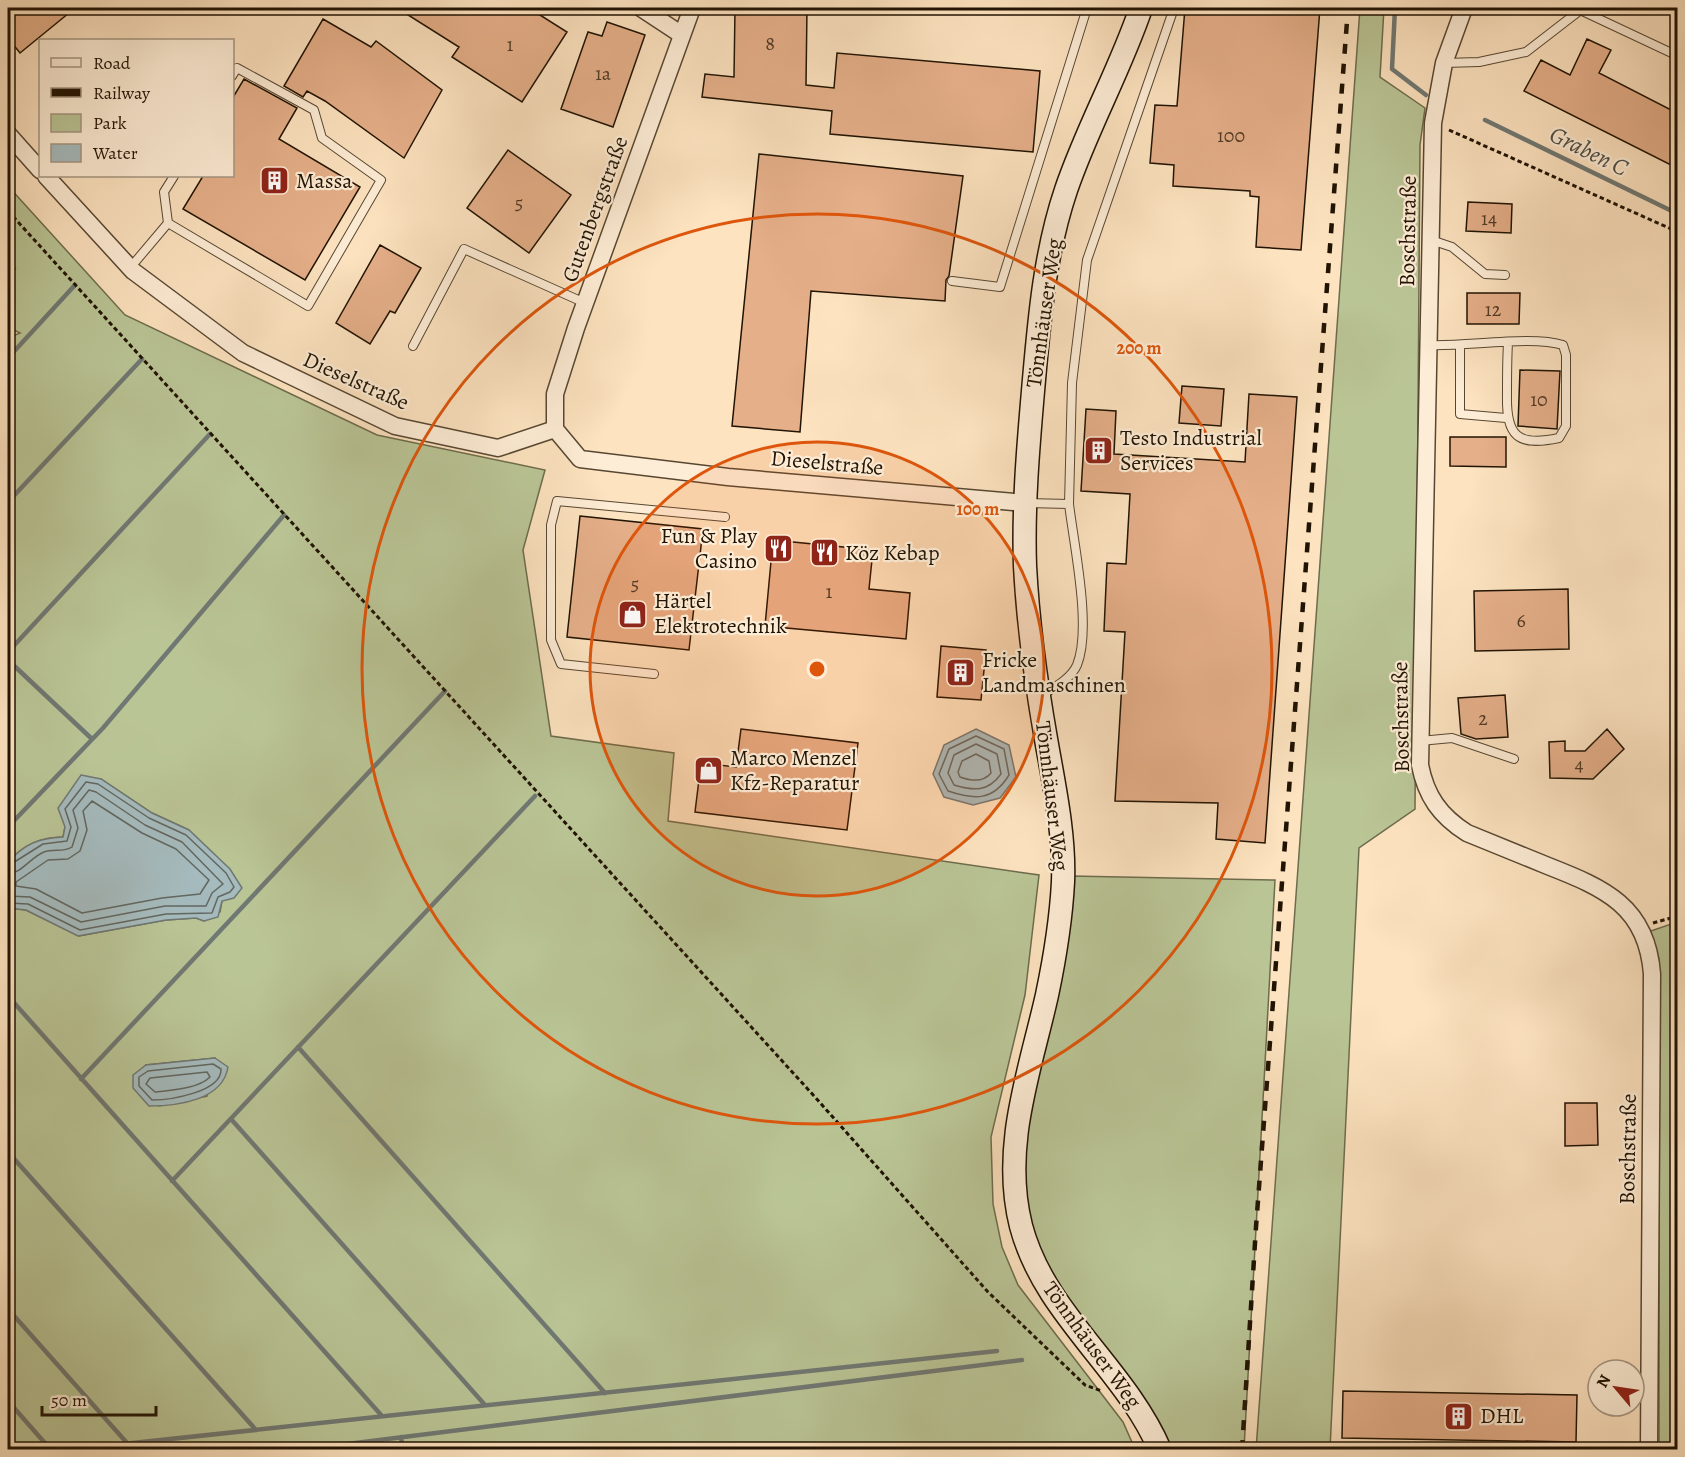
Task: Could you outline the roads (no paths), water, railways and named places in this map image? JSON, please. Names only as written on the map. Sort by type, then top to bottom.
[{"type":"main road","name":"Tönnhäuser Weg","points":[[1141,8],[1067,187],[1051,243],[1039,318],[1025,503],[1025,567],[1039,697],[1055,793],[1063,876],[1059,936],[1019,1114],[1014,1188],[1022,1228],[1036,1266],[1052,1296],[1135,1401],[1160,1449]]},
{"type":"street","points":[[641,8],[682,35]]},
{"type":"street","name":"Gutenbergstraße","points":[[555,429],[555,394],[585,303],[692,8]]},
{"type":"street","name":"Boschstraße","points":[[1464,8],[1444,63],[1433,123],[1420,765],[1424,785],[1432,801],[1453,824],[1467,833],[1603,889],[1622,904],[1639,927],[1646,943],[1652,974],[1649,1449]]},
{"type":"street","points":[[8,134],[39,169]]},
{"type":"street","name":"Dieselstraße","points":[[47,177],[130,268],[243,353],[395,426],[498,448],[555,429],[580,459],[728,477],[1025,503]]},
{"type":"lane","points":[[952,281],[1000,287],[1087,8]]},
{"type":"lane","points":[[1039,697],[1065,679],[1076,667],[1083,631],[1069,504],[1072,383],[1087,260],[1174,8]]},
{"type":"lane","points":[[1444,63],[1479,62],[1526,52],[1581,9],[1677,56]]},
{"type":"lane","points":[[168,223],[308,306],[381,180],[322,138],[314,110],[237,68],[234,73]]},
{"type":"lane","points":[[130,268],[168,223],[164,192],[173,177]]},
{"type":"lane","points":[[1431,240],[1452,247],[1485,274],[1505,275]]},
{"type":"lane","points":[[413,346],[464,249],[585,303]]},
{"type":"lane","points":[[1428,345],[1460,346],[1508,343],[1553,342],[1563,345],[1566,355],[1566,426],[1559,438],[1543,442],[1521,439],[1511,432],[1506,418],[1508,343]]},
{"type":"lane","points":[[1460,346],[1460,414],[1506,418]]},
{"type":"lane","points":[[654,674],[561,664],[551,639],[551,525],[557,501],[725,517]]},
{"type":"lane","points":[[1025,503],[1069,504]]},
{"type":"lane","points":[[1420,741],[1452,738],[1514,759]]},
{"type":"water","points":[[976,729],[1009,745],[1016,777],[1000,798],[973,805],[944,797],[933,774],[944,745]]},
{"type":"water","points":[[81,775],[101,779],[152,813],[189,830],[230,869],[242,888],[234,898],[222,901],[218,917],[204,921],[196,918],[166,920],[78,936],[26,910],[8,908],[8,862],[32,843],[63,837],[65,827],[58,808]]},
{"type":"water","points":[[215,1058],[228,1067],[224,1078],[218,1087],[198,1099],[173,1105],[149,1106],[133,1088],[133,1075],[146,1065]]},
{"type":"waterway","name":"Graben C","points":[[1395,8],[1392,69],[1426,95]]},
{"type":"waterway","name":"Graben C","points":[[1485,120],[1678,214]]},
{"type":"waterway","points":[[8,358],[75,285]]},
{"type":"waterway","points":[[8,502],[142,359]]},
{"type":"waterway","points":[[8,652],[210,434]]},
{"type":"waterway","points":[[8,827],[103,728],[284,515]]},
{"type":"waterway","points":[[8,660],[92,739]]},
{"type":"waterway","points":[[81,1079],[445,691]]},
{"type":"waterway","points":[[172,1181],[535,796]]},
{"type":"waterway","points":[[8,996],[382,1416]]},
{"type":"waterway","points":[[298,1047],[605,1393]]},
{"type":"waterway","points":[[231,1119],[485,1405]]},
{"type":"waterway","points":[[8,1152],[256,1430]]},
{"type":"waterway","points":[[8,1309],[127,1443]]},
{"type":"waterway","points":[[67,1450],[997,1351]]},
{"type":"waterway","points":[[299,1450],[1022,1360]]},
{"type":"waterway","points":[[8,1401],[51,1450]]},
{"type":"waterway","points":[[401,1437],[403,1450]]},
{"type":"railway","points":[[1242,1450],[1256,1227],[1348,8]]},
{"type":"place","name":"Massa","points":[[275,181]]},
{"type":"place","name":"Testo Industrial Services","points":[[1099,451]]},
{"type":"place","name":"Fun & Play Casino","points":[[778,549]]},
{"type":"place","name":"Köz Kebap","points":[[824,553]]},
{"type":"place","name":"Härtel Elektrotechnik","points":[[633,614]]},
{"type":"place","name":"Fricke Landmaschinen","points":[[961,673]]},
{"type":"place","name":"Marco Menzel Kfz-Reparatur","points":[[709,771]]},
{"type":"place","name":"DHL","points":[[1459,1416]]}]
